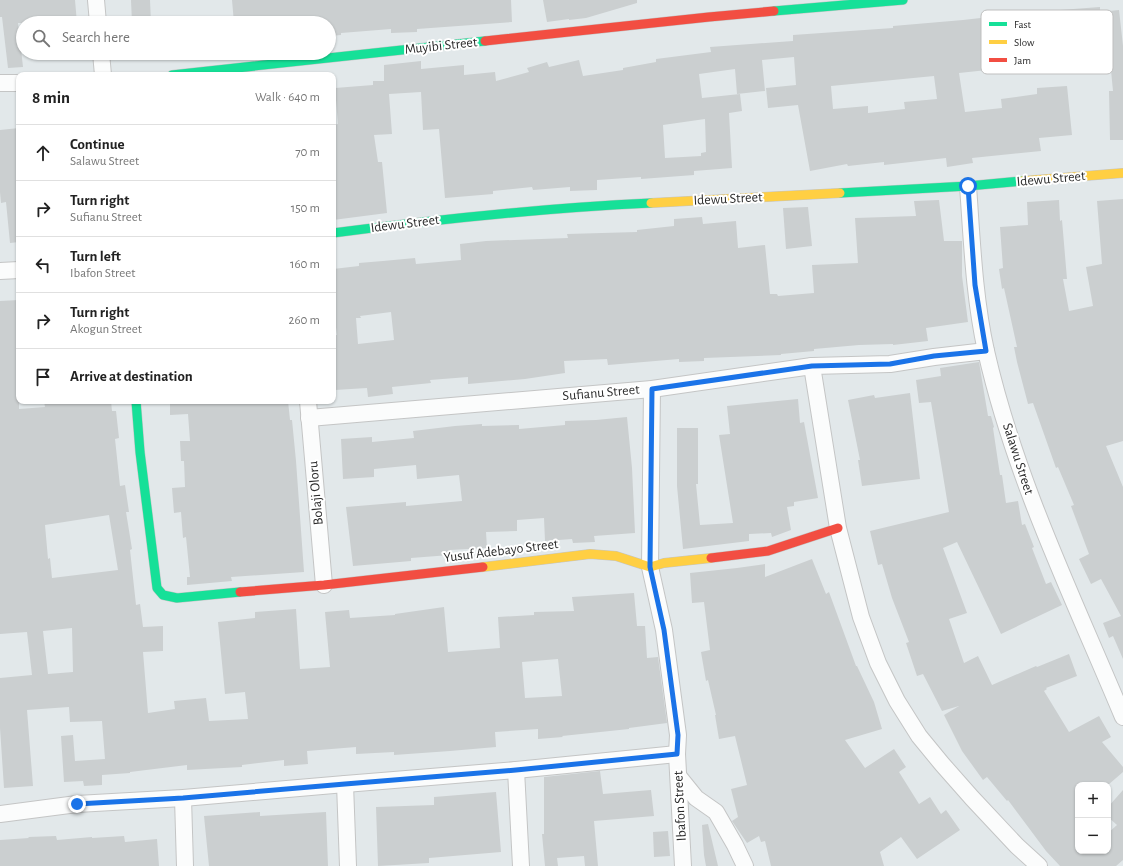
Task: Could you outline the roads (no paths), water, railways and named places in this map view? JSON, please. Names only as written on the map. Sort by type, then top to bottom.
[{"type":"street","points":[[96,0],[97,16]]},
{"type":"street","name":"Muyibi Street","points":[[336,57],[709,17],[903,0]]},
{"type":"street","points":[[102,60],[103,72]]},
{"type":"street","name":"Muyibi Street","points":[[200,72],[311,60]]},
{"type":"street","points":[[0,84],[16,83]]},
{"type":"street","name":"Idewu Street","points":[[336,233],[416,222],[569,207],[968,186],[1123,173]]},
{"type":"street","name":"Salawu Street","points":[[968,186],[975,285],[986,351],[1014,451],[1036,510],[1123,717]]},
{"type":"street","points":[[0,271],[16,270]]},
{"type":"street","name":"Sufianu Street","points":[[309,418],[652,389],[812,366],[890,364],[934,356],[986,351]]},
{"type":"street","points":[[812,366],[838,528],[861,617],[878,663],[897,701],[919,736],[972,798],[1017,846],[1039,866]]},
{"type":"street","name":"Ibafon Street","points":[[652,389],[650,567],[664,630],[678,735],[677,754],[682,866]]},
{"type":"street","name":"Yusuf Adebayo Street","points":[[136,404],[140,452],[157,588],[163,595],[177,598],[324,585],[590,554],[616,556],[650,567]]},
{"type":"street","name":"Bolaji Oloru","points":[[308,404],[324,585]]},
{"type":"street","points":[[650,567],[664,562],[736,556],[768,551],[838,528]]},
{"type":"street","points":[[0,814],[77,804],[183,798],[516,770],[677,754]]},
{"type":"street","points":[[516,770],[521,866]]},
{"type":"street","points":[[679,777],[696,798],[716,812],[745,866]]},
{"type":"street","points":[[345,784],[348,866]]},
{"type":"street","points":[[183,798],[185,866]]}]
